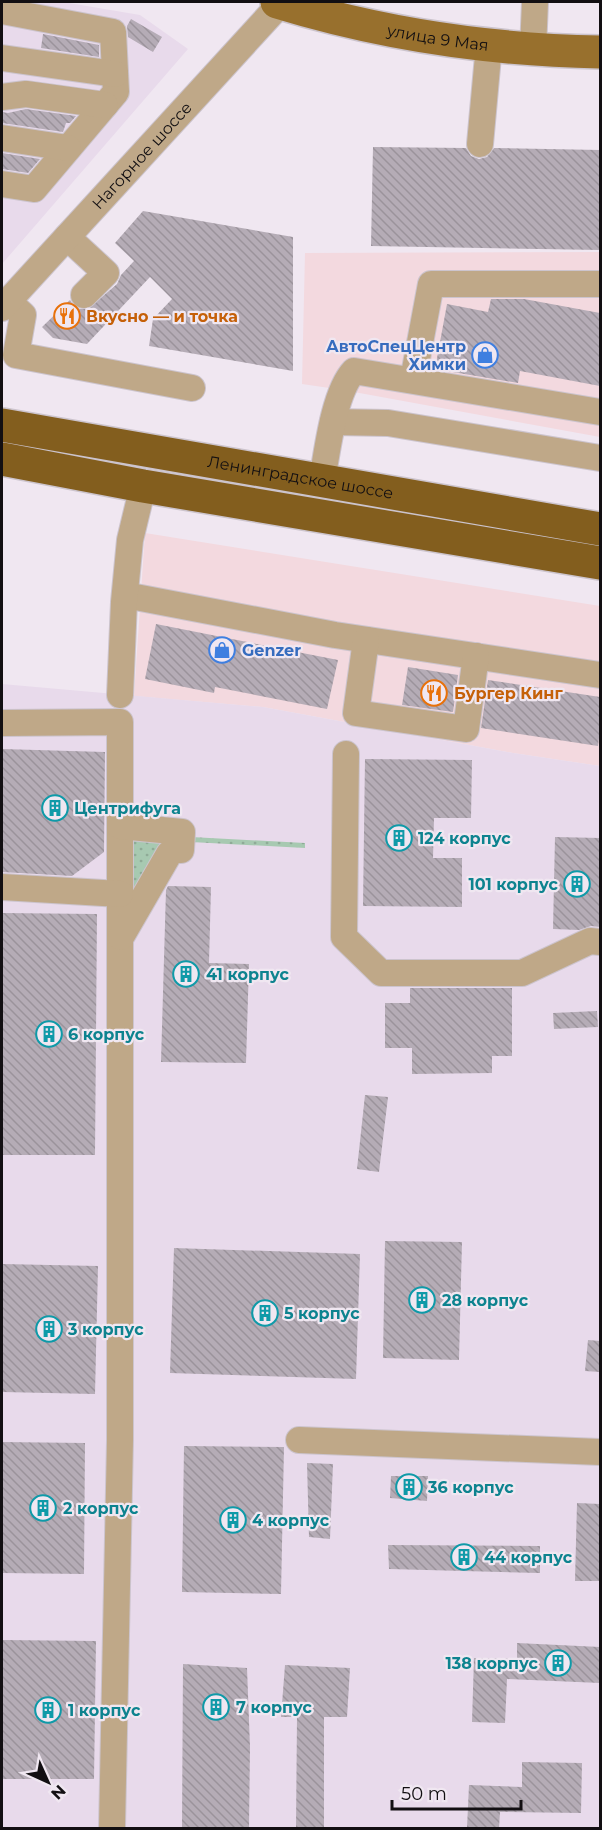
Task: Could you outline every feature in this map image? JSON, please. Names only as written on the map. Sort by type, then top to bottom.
[{"type":"highway","name":"Ленинградское шоссе","points":[[2,425],[600,529]]},
{"type":"highway","name":"Ленинградское шоссе","points":[[2,459],[143,486],[600,563]]},
{"type":"main road","name":"улица 9 Мая","points":[[280,2],[383,28],[489,45],[533,50],[600,52]]},
{"type":"street","name":"Нагорное шоссе","points":[[3,306],[280,2]]},
{"type":"street","points":[[533,50],[535,2]]},
{"type":"street","points":[[2,15],[58,11],[113,32],[116,92],[34,189],[2,184]]},
{"type":"street","points":[[480,144],[489,45]]},
{"type":"street","points":[[2,58],[115,74]]},
{"type":"street","points":[[2,97],[26,94],[105,105]]},
{"type":"street","points":[[2,138],[68,148]]},
{"type":"street","points":[[67,237],[106,273],[84,296]]},
{"type":"street","points":[[413,380],[430,284],[600,284]]},
{"type":"street","points":[[3,306],[23,315],[16,356],[192,388]]},
{"type":"street","points":[[321,481],[333,422],[347,378],[354,371],[600,412]]},
{"type":"street","points":[[2,419],[39,432]]},
{"type":"street","points":[[333,422],[388,423],[600,458]]},
{"type":"street","points":[[120,695],[130,540],[143,486]]},
{"type":"street","points":[[125,595],[366,640],[600,675]]},
{"type":"street","points":[[366,640],[356,713],[367,715],[466,729],[476,656]]},
{"type":"street","points":[[2,723],[120,722],[120,1440],[112,1828]]},
{"type":"street","points":[[346,754],[344,937],[381,974],[522,973],[590,941],[600,942]]},
{"type":"street","points":[[120,826],[182,832],[181,850],[174,850],[169,854],[120,939]]},
{"type":"street","points":[[2,887],[120,894]]},
{"type":"street","points":[[299,1440],[600,1452]]},
{"type":"shaded area","points":[[2,2],[63,2],[140,15],[188,49],[2,264]]},
{"type":"shaded area","points":[[600,252],[600,437],[302,384],[305,253]]},
{"type":"shaded area","points":[[145,533],[600,606],[600,766],[513,753],[263,707],[134,696]]},
{"type":"shaded area","points":[[2,684],[263,707],[513,753],[600,766],[600,1828],[2,1828]]},
{"type":"green space","points":[[129,837],[162,838],[140,886],[131,887]]},
{"type":"green space","points":[[191,837],[305,843],[305,848],[191,842]]},
{"type":"building","points":[[131,19],[162,37],[153,52],[128,37],[127,26]]},
{"type":"building","points":[[43,34],[99,45],[99,57],[41,48]]},
{"type":"building","points":[[26,109],[76,116],[70,123],[66,123],[63,132],[2,123],[2,112]]},
{"type":"building","points":[[373,147],[466,148],[471,156],[479,159],[487,157],[494,148],[600,150],[600,250],[371,246]]},
{"type":"building","points":[[2,153],[40,159],[28,173],[2,169]]},
{"type":"building","points":[[143,211],[293,237],[293,371],[149,346],[153,319],[172,299],[150,277],[87,344],[53,338],[42,327],[70,300],[80,309],[88,309],[117,284],[121,275],[134,261],[115,243]]},
{"type":"building","points":[[491,299],[524,299],[600,313],[600,386],[520,371],[518,383],[435,369],[447,304],[488,312]]},
{"type":"building","points":[[156,624],[338,660],[327,709],[215,687],[214,693],[145,679]]},
{"type":"building","name":"Бургер Кинг","points":[[408,667],[458,675],[453,712],[402,705]]},
{"type":"building","points":[[488,680],[600,697],[598,746],[481,728]]},
{"type":"building","name":"Центрифуга","points":[[2,749],[105,752],[104,852],[72,876],[2,872]]},
{"type":"building","name":"124 корпус","points":[[365,759],[472,760],[471,818],[434,818],[433,858],[462,858],[462,907],[363,906]]},
{"type":"building","name":"101 корпус","points":[[555,837],[600,838],[600,927],[591,926],[579,930],[553,929]]},
{"type":"building","name":"41 корпус","points":[[168,886],[211,887],[209,963],[249,964],[246,1063],[161,1062],[166,890]]},
{"type":"building","name":"6 корпус","points":[[2,913],[97,914],[95,1155],[2,1155]]},
{"type":"building","points":[[410,988],[512,988],[512,1056],[492,1056],[492,1073],[412,1074],[412,1048],[385,1048],[385,1003],[410,1003]]},
{"type":"building","points":[[597,1011],[598,1027],[554,1029],[553,1013]]},
{"type":"building","points":[[365,1095],[388,1097],[379,1172],[357,1169]]},
{"type":"building","name":"28 корпус","points":[[385,1241],[462,1242],[459,1360],[383,1358]]},
{"type":"building","name":"5 корпус","points":[[174,1248],[360,1254],[356,1379],[170,1373]]},
{"type":"building","name":"3 корпус","points":[[2,1264],[98,1266],[95,1394],[2,1392]]},
{"type":"building","points":[[588,1340],[600,1341],[600,1372],[585,1371]]},
{"type":"building","name":"2 корпус","points":[[2,1442],[85,1443],[84,1574],[2,1573]]},
{"type":"building","name":"4 корпус","points":[[184,1446],[284,1447],[281,1594],[182,1592]]},
{"type":"building","points":[[307,1463],[333,1464],[330,1539],[309,1537]]},
{"type":"building","name":"36 корпус","points":[[391,1476],[428,1476],[427,1501],[390,1498]]},
{"type":"building","points":[[577,1503],[600,1504],[600,1581],[575,1581]]},
{"type":"building","name":"44 корпус","points":[[388,1545],[540,1546],[540,1573],[389,1569]]},
{"type":"building","name":"1 корпус","points":[[2,1640],[96,1641],[94,1779],[2,1779]]},
{"type":"building","points":[[517,1643],[600,1647],[600,1683],[507,1679],[505,1723],[472,1722],[474,1658],[517,1659]]},
{"type":"building","name":"7 корпус","points":[[183,1664],[247,1668],[250,1747],[249,1828],[182,1828]]},
{"type":"building","points":[[285,1665],[350,1668],[347,1717],[324,1717],[324,1828],[296,1828],[297,1717],[281,1717]]},
{"type":"building","points":[[522,1762],[582,1763],[581,1813],[500,1812],[499,1828],[467,1828],[469,1785],[522,1787]]},
{"type":"place","name":"Вкусно — и точка","points":[[67,316]]},
{"type":"place","name":"АвтоСпецЦентр Химки","points":[[485,355]]},
{"type":"place","name":"Genzer","points":[[222,650]]},
{"type":"place","name":"Бургер Кинг","points":[[434,693]]},
{"type":"place","name":"Центрифуга","points":[[55,808]]},
{"type":"place","name":"124 корпус","points":[[399,838]]},
{"type":"place","name":"101 корпус","points":[[577,884]]},
{"type":"place","name":"41 корпус","points":[[186,974]]},
{"type":"place","name":"6 корпус","points":[[49,1034]]},
{"type":"place","name":"28 корпус","points":[[422,1300]]},
{"type":"place","name":"5 корпус","points":[[265,1313]]},
{"type":"place","name":"3 корпус","points":[[49,1329]]},
{"type":"place","name":"36 корпус","points":[[409,1487]]},
{"type":"place","name":"2 корпус","points":[[43,1508]]},
{"type":"place","name":"4 корпус","points":[[233,1520]]},
{"type":"place","name":"44 корпус","points":[[464,1557]]},
{"type":"place","name":"138 корпус","points":[[558,1663]]},
{"type":"place","name":"7 корпус","points":[[216,1707]]},
{"type":"place","name":"1 корпус","points":[[48,1710]]}]
